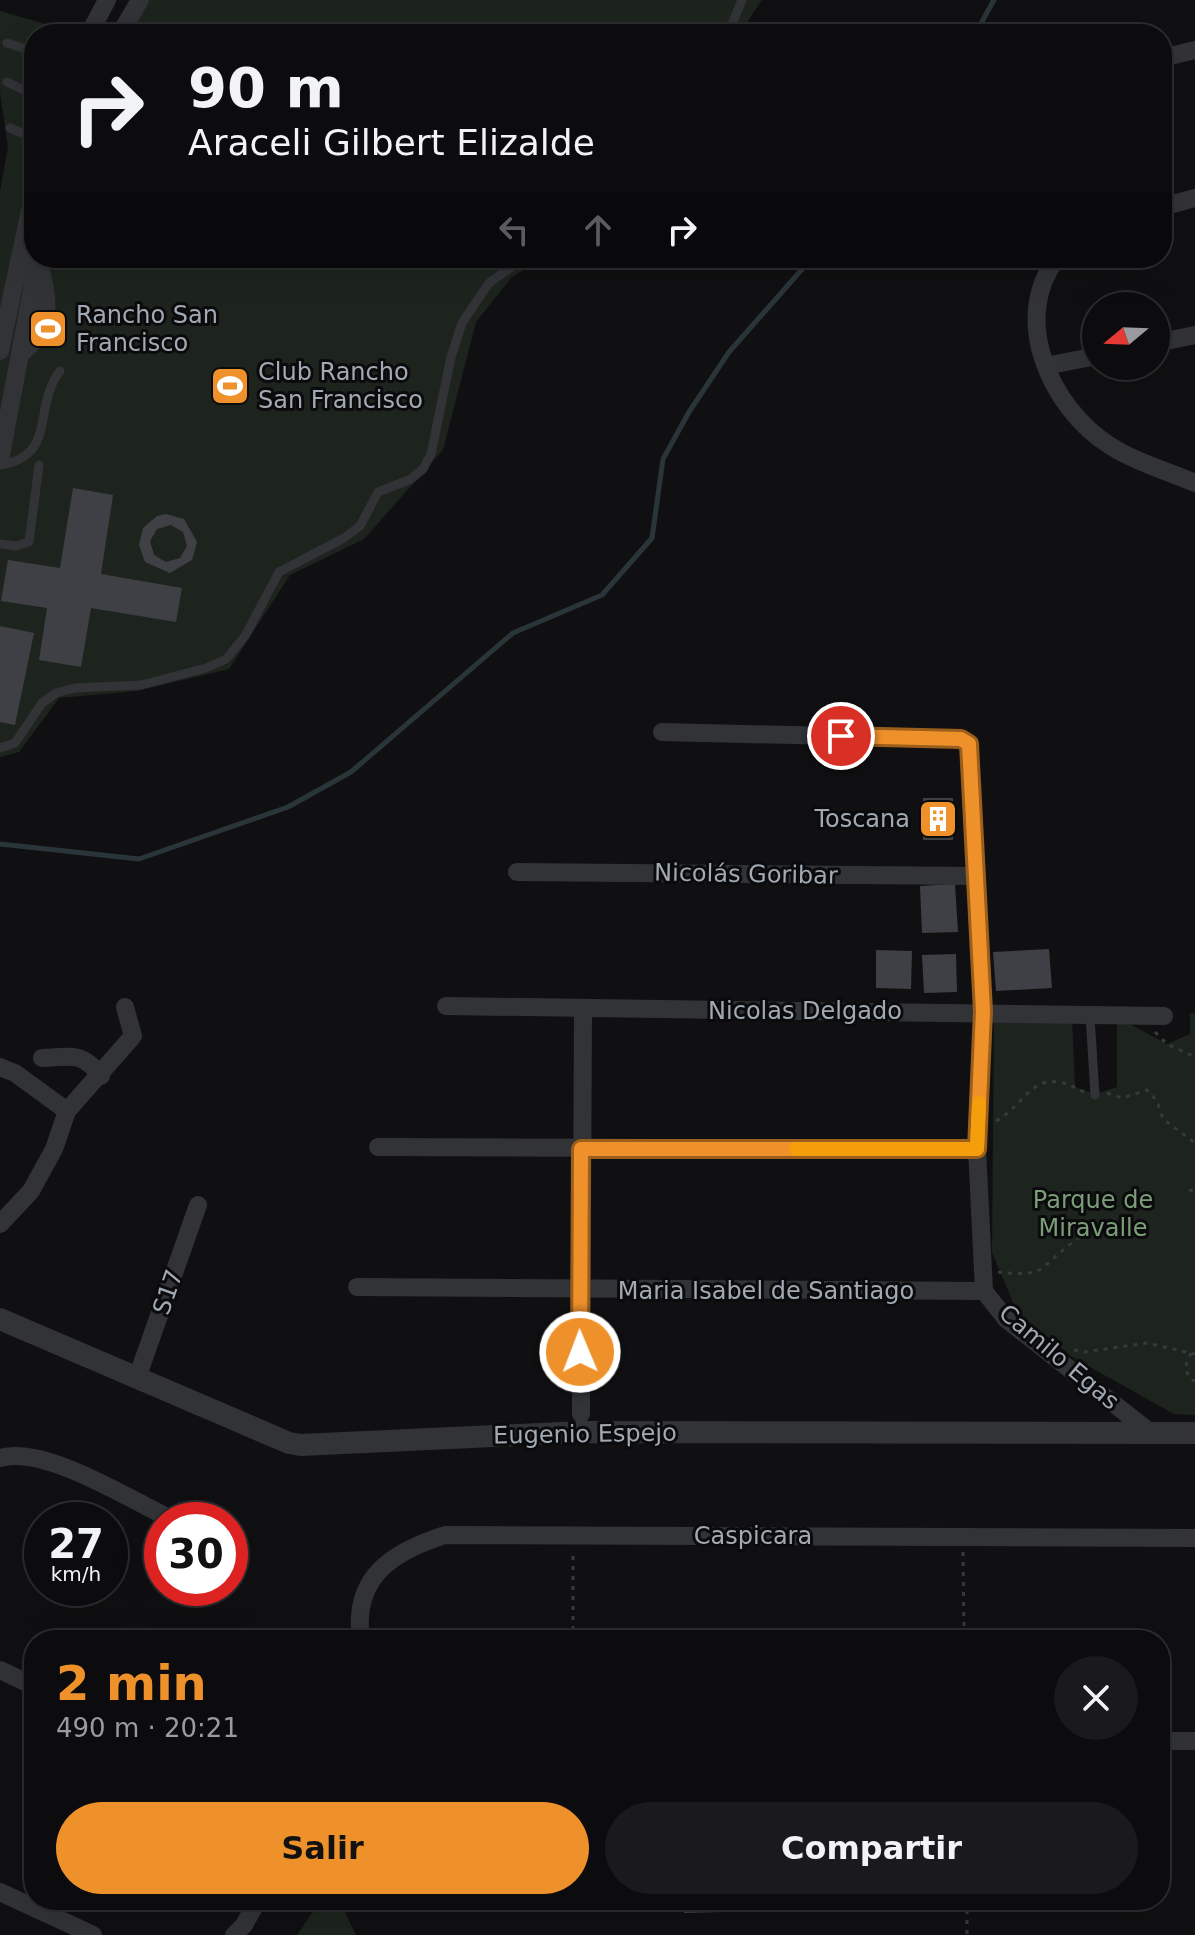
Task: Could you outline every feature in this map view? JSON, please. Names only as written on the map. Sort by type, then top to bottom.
[{"type":"street","points":[[94,24],[107,0]]},
{"type":"street","points":[[126,24],[140,0]]},
{"type":"street","points":[[1172,56],[1195,50]]},
{"type":"street","points":[[1172,204],[1195,198]]},
{"type":"street","points":[[0,351],[24,254]]},
{"type":"street","points":[[0,463],[36,268]]},
{"type":"street","points":[[1051,268],[1041,287],[1036,309],[1039,347],[1057,391],[1090,431],[1112,447],[1195,483]]},
{"type":"street","points":[[1170,340],[1195,335]]},
{"type":"street","points":[[1046,366],[1082,359]]},
{"type":"street","name":"Camilo Egas","points":[[662,732],[961,739],[969,744],[983,1011],[977,1149],[984,1291],[1006,1319],[1151,1433]]},
{"type":"street","name":"Nicolás Goribar","points":[[517,872],[976,876]]},
{"type":"street","name":"Nicolas Delgado","points":[[446,1006],[583,1010],[983,1011],[1164,1016]]},
{"type":"street","points":[[0,1224],[31,1191],[54,1149],[67,1111],[101,1076],[133,1036],[125,1007]]},
{"type":"street","points":[[581,1414],[579,1291],[583,1010]]},
{"type":"street","points":[[42,1058],[80,1057],[101,1076]]},
{"type":"street","points":[[0,1067],[15,1073],[67,1111]]},
{"type":"street","points":[[378,1147],[977,1149]]},
{"type":"street","name":"S17","points":[[137,1378],[198,1205]]},
{"type":"street","name":"Maria Isabel de Santiago","points":[[357,1287],[579,1291],[984,1291]]},
{"type":"street","name":"Eugenio Espejo","points":[[0,1319],[289,1443],[301,1445],[582,1432],[1195,1433]]},
{"type":"street","points":[[0,1458],[16,1453],[52,1462],[144,1506]]},
{"type":"street","name":"Caspicara","points":[[360,1630],[366,1590],[382,1566],[410,1546],[445,1535],[1195,1538]]},
{"type":"street","points":[[0,1670],[24,1681]]},
{"type":"street","points":[[1170,1741],[1195,1741]]},
{"type":"street","points":[[0,1892],[24,1903]]},
{"type":"street","points":[[39,1910],[93,1935]]},
{"type":"street","points":[[234,1935],[252,1910]]},
{"type":"lane","points":[[732,24],[742,0]]},
{"type":"lane","points":[[7,43],[24,49]]},
{"type":"lane","points":[[7,82],[24,90]]},
{"type":"lane","points":[[10,128],[24,134]]},
{"type":"lane","points":[[0,748],[15,743],[42,703],[56,693],[75,688],[141,685],[206,668],[226,659],[245,636],[279,572],[344,538],[360,526],[378,492],[411,479],[423,469],[431,454],[451,357],[462,323],[489,283],[510,268]]},
{"type":"lane","points":[[0,463],[24,459],[39,443],[45,402],[60,371]]},
{"type":"lane","points":[[0,544],[16,546],[29,542],[39,465]]},
{"type":"lane","points":[[1090,1016],[1095,1095]]},
{"type":"path","points":[[1137,1016],[1167,1044],[1195,1057]]},
{"type":"path","points":[[993,1122],[1006,1115],[1028,1090],[1043,1083],[1059,1082],[1095,1095],[1106,1093],[1122,1098],[1147,1090],[1157,1101],[1163,1119],[1195,1143]]},
{"type":"path","points":[[1189,1191],[1195,1189]]},
{"type":"path","points":[[983,1270],[1023,1275],[1049,1266],[1068,1246],[1093,1228],[1124,1216]]},
{"type":"path","points":[[1048,1353],[1060,1347],[1084,1352],[1147,1343],[1193,1353],[1185,1368],[1190,1379],[1195,1381]]},
{"type":"path","points":[[573,1630],[574,1535]]},
{"type":"path","points":[[963,1537],[964,1630]]},
{"type":"path","points":[[967,1910],[967,1935]]},
{"type":"green space","points":[[149,0],[762,0],[746,24],[135,24]]},
{"type":"green space","name":"Club Rancho San Francisco","points":[[0,11],[45,24],[24,24],[24,268],[526,268],[511,278],[476,322],[443,450],[364,539],[290,575],[229,669],[137,691],[59,698],[19,752],[0,757],[0,191],[8,147],[0,92]]},
{"type":"green space","name":"Parque de Miravalle","points":[[1190,1013],[1195,1013],[1195,1415],[1174,1414],[1072,1357],[1017,1312],[992,1252],[994,1019],[1072,1016],[1075,1087],[1095,1094],[1117,1087],[1117,1017],[1167,1044],[1190,1034]]},
{"type":"green space","points":[[314,1910],[344,1910],[356,1935],[297,1935]]},
{"type":"building","points":[[73,488],[113,495],[101,574],[182,588],[176,622],[91,608],[81,667],[39,660],[47,608],[1,601],[8,560],[60,568]]},
{"type":"building","points":[[166,514],[184,519],[197,542],[192,560],[170,573],[145,562],[139,545],[143,528],[157,516]],"holes":[[[171,525],[183,532],[187,546],[180,558],[166,562],[154,555],[150,541],[157,529]]]},
{"type":"building","points":[[0,626],[34,633],[15,725],[0,722]]},
{"type":"building","name":"Toscana","points":[[923,798],[953,798],[953,840],[923,840]]},
{"type":"building","points":[[955,884],[958,932],[922,933],[920,886]]},
{"type":"building","points":[[1049,949],[1052,988],[996,991],[993,952]]},
{"type":"building","points":[[876,950],[912,951],[911,989],[876,988]]},
{"type":"building","points":[[956,954],[957,992],[924,993],[922,955]]},
{"type":"building","points":[[684,1910],[759,1910],[759,1911],[684,1913]]},
{"type":"building","points":[[869,1910],[941,1910],[869,1912]]},
{"type":"waterway","points":[[981,24],[994,0]]},
{"type":"waterway","points":[[0,844],[139,859],[288,807],[351,772],[513,633],[602,595],[652,538],[663,459],[689,412],[729,352],[803,268]]},
{"type":"slow traffic","points":[[796,1149],[977,1149],[979,1103]]},
{"type":"place","name":"Rancho San Francisco","points":[[48,329]]},
{"type":"place","name":"Club Rancho San Francisco","points":[[230,386]]},
{"type":"place","name":"Toscana","points":[[938,819]]},
{"type":"route","points":[[580,1352],[581,1149],[977,1149],[983,1011],[969,744],[961,739],[841,736]]}]
